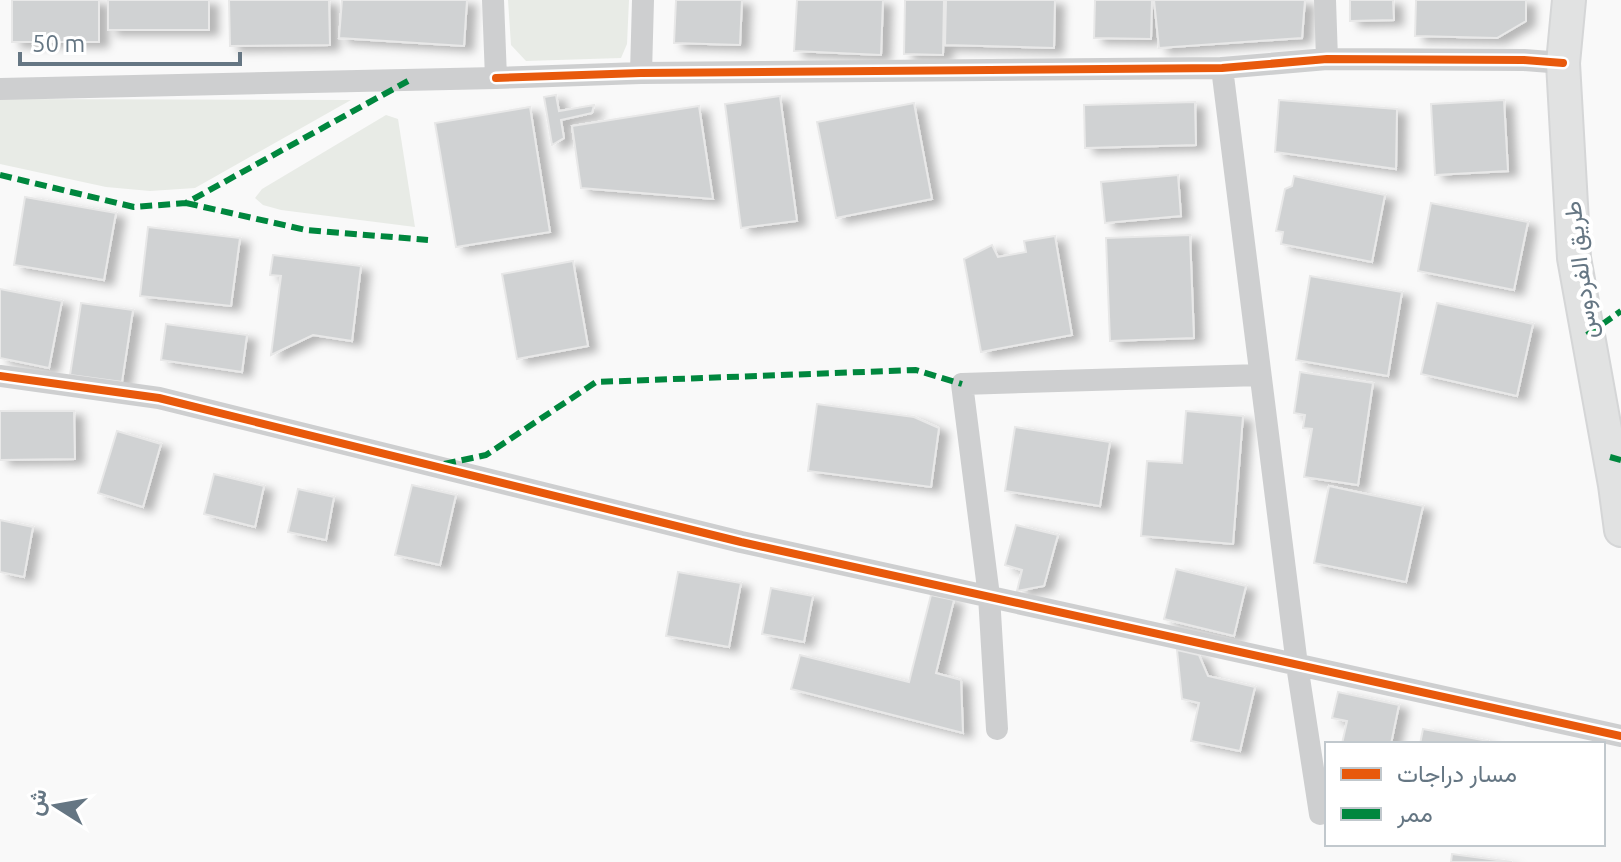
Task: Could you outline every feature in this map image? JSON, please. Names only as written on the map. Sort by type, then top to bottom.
[{"type":"street","points":[[493,0],[496,78]]},
{"type":"street","points":[[641,73],[643,0]]},
{"type":"street","points":[[1325,0],[1327,59]]},
{"type":"street","name":"طريق الفردوس","points":[[1567,3],[1563,63],[1574,258],[1621,530]]},
{"type":"street","points":[[0,89],[641,73],[1222,68],[1327,59],[1563,63]]},
{"type":"street","points":[[1222,68],[1297,665],[1320,814]]},
{"type":"street","points":[[997,729],[989,596],[962,384],[1260,375]]},
{"type":"street","points":[[0,376],[159,398],[741,542],[1621,736]]},
{"type":"shaded area","points":[[508,0],[629,0],[627,44],[621,58],[526,61],[511,45]]},
{"type":"shaded area","points":[[0,99],[351,100],[195,188],[150,191],[106,187],[0,164]]},
{"type":"shaded area","points":[[386,115],[398,119],[415,227],[281,210],[263,205],[255,198],[262,189]]},
{"type":"building","points":[[12,0],[99,0],[99,42],[12,42]]},
{"type":"building","points":[[108,0],[209,0],[209,30],[108,30]]},
{"type":"building","points":[[229,0],[329,0],[330,45],[230,46]]},
{"type":"building","points":[[342,0],[467,0],[464,46],[339,38]]},
{"type":"building","points":[[676,0],[742,0],[740,45],[674,43]]},
{"type":"building","points":[[797,0],[883,0],[881,55],[794,51]]},
{"type":"building","points":[[905,0],[944,0],[943,55],[904,54]]},
{"type":"building","points":[[946,0],[1055,0],[1054,48],[945,45]]},
{"type":"building","points":[[1095,0],[1152,0],[1151,39],[1094,38]]},
{"type":"building","points":[[1154,0],[1305,0],[1302,38],[1159,48]]},
{"type":"building","points":[[1350,0],[1393,0],[1394,20],[1350,21]]},
{"type":"building","points":[[1416,0],[1526,0],[1526,21],[1497,38],[1415,36]]},
{"type":"building","points":[[556,95],[559,111],[594,105],[592,113],[561,120],[564,138],[552,145],[544,97]]},
{"type":"building","points":[[780,96],[797,221],[741,228],[725,104]]},
{"type":"building","points":[[1279,100],[1397,109],[1396,169],[1275,152]]},
{"type":"building","points":[[1504,100],[1508,171],[1435,175],[1431,104]]},
{"type":"building","points":[[1195,102],[1196,145],[1085,148],[1084,105]]},
{"type":"building","points":[[914,103],[932,199],[836,218],[817,122]]},
{"type":"building","points":[[699,106],[713,199],[581,188],[572,126]]},
{"type":"building","points":[[530,107],[550,232],[456,247],[435,123]]},
{"type":"building","points":[[1178,175],[1181,216],[1105,223],[1101,182]]},
{"type":"building","points":[[1294,176],[1385,195],[1372,262],[1281,244],[1283,232],[1276,231],[1285,189],[1292,186]]},
{"type":"building","points":[[25,197],[116,213],[104,280],[14,265]]},
{"type":"building","points":[[1431,203],[1528,222],[1514,290],[1418,271]]},
{"type":"building","points":[[148,227],[240,238],[231,306],[140,296]]},
{"type":"building","points":[[1190,235],[1194,338],[1110,341],[1106,238]]},
{"type":"building","points":[[1055,236],[1072,335],[981,352],[964,259],[992,245],[998,257],[1026,252],[1024,241]]},
{"type":"building","points":[[273,255],[361,266],[352,341],[313,335],[271,355],[281,276],[270,275]]},
{"type":"building","points":[[573,261],[588,346],[517,359],[502,274]]},
{"type":"building","points":[[1310,276],[1402,292],[1388,376],[1296,360]]},
{"type":"building","points":[[0,289],[62,301],[49,368],[0,358]]},
{"type":"building","points":[[81,303],[133,310],[122,382],[70,375]]},
{"type":"building","points":[[1437,303],[1533,324],[1517,396],[1421,374]]},
{"type":"building","points":[[166,324],[247,335],[242,372],[161,360]]},
{"type":"building","points":[[1300,372],[1373,383],[1358,485],[1304,477],[1312,429],[1303,428],[1305,415],[1294,413]]},
{"type":"building","points":[[817,404],[914,417],[939,428],[931,487],[808,471]]},
{"type":"building","points":[[0,411],[74,411],[75,459],[0,460]]},
{"type":"building","points":[[1186,411],[1243,416],[1233,544],[1141,536],[1147,461],[1182,463]]},
{"type":"building","points":[[1015,427],[1110,442],[1100,506],[1005,491]]},
{"type":"building","points":[[117,431],[161,444],[143,507],[98,493]]},
{"type":"building","points":[[214,474],[264,486],[255,527],[204,514]]},
{"type":"building","points":[[412,485],[456,495],[440,565],[395,555]]},
{"type":"building","points":[[1329,486],[1423,506],[1406,582],[1314,563]]},
{"type":"building","points":[[298,489],[334,497],[326,540],[288,532]]},
{"type":"building","points":[[0,520],[33,527],[24,577],[0,572]]},
{"type":"building","points":[[1016,525],[1058,535],[1044,586],[1017,591],[1022,570],[1005,565]]},
{"type":"building","points":[[1176,569],[1246,586],[1234,636],[1164,619]]},
{"type":"building","points":[[678,572],[741,583],[729,647],[666,636]]},
{"type":"building","points":[[771,588],[813,596],[804,642],[762,634]]},
{"type":"building","points":[[931,595],[954,600],[936,673],[961,680],[963,733],[791,689],[800,655],[909,682]]},
{"type":"building","points":[[1177,650],[1199,655],[1208,676],[1255,687],[1240,751],[1191,741],[1199,703],[1182,699]]},
{"type":"building","points":[[1338,692],[1399,705],[1391,742],[1342,742],[1347,721],[1332,718]]},
{"type":"building","points":[[1423,729],[1488,741],[1488,742],[1420,742]]},
{"type":"building","points":[[1452,854],[1512,862],[1451,862]]},
{"type":"marked path","points":[[0,175],[134,207],[186,203],[408,81]]},
{"type":"marked path","points":[[186,203],[306,230],[428,240]]},
{"type":"marked path","points":[[1587,335],[1621,311]]},
{"type":"marked path","points":[[444,464],[486,455],[596,382],[916,370],[962,384]]},
{"type":"marked path","points":[[1610,457],[1621,460]]},
{"type":"cycle path","points":[[496,78],[641,73],[1222,68],[1327,59],[1563,63]]},
{"type":"cycle path","points":[[0,376],[159,398],[741,542],[1621,736]]}]
